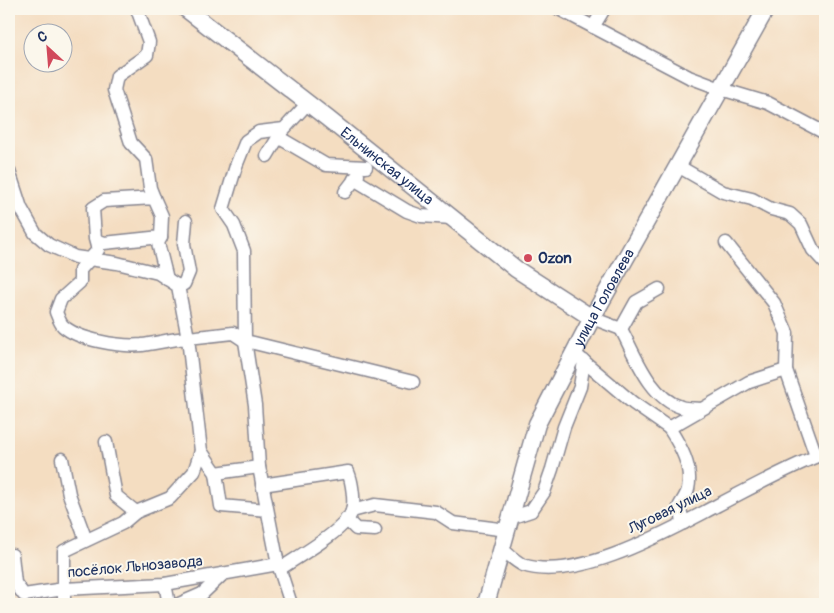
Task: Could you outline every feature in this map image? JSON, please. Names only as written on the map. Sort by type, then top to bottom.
[{"type":"main road","name":"Ельнинская улица","points":[[186,9],[308,103],[371,162],[452,218],[516,269],[592,318]]},
{"type":"main road","name":"улица Головлева","points":[[486,604],[537,424],[579,357],[592,318],[766,9]]},
{"type":"street","points":[[64,604],[64,551],[123,523],[136,512],[170,498],[194,472],[200,451],[188,333],[173,282],[158,243],[162,216],[150,188],[146,159],[131,143],[114,90],[117,76],[147,55],[149,42],[137,9]]},
{"type":"street","points":[[559,9],[689,77],[768,104],[825,133]]},
{"type":"street","points":[[593,26],[604,9]]},
{"type":"street","points":[[267,156],[281,133],[308,103]]},
{"type":"street","points":[[291,604],[279,566],[259,467],[244,251],[234,225],[223,208],[246,141],[259,132],[281,133],[326,165],[371,162]]},
{"type":"street","points":[[345,192],[354,179],[371,162]]},
{"type":"street","points":[[678,166],[724,192],[752,199],[771,209],[790,214],[801,224],[813,250],[825,263]]},
{"type":"street","points":[[9,171],[21,208],[35,233],[49,245],[75,257],[117,263],[158,273],[173,282],[184,284],[189,272],[184,244],[186,222]]},
{"type":"street","points":[[354,179],[407,211],[420,216],[452,218]]},
{"type":"street","points":[[117,263],[107,256],[100,241],[93,208],[104,201],[154,198]]},
{"type":"street","points":[[100,241],[160,237]]},
{"type":"street","points":[[100,241],[98,250],[92,259],[80,270],[80,282],[61,299],[56,312],[62,325],[83,338],[140,345],[188,333],[233,333],[250,342],[414,382]]},
{"type":"street","points":[[726,243],[774,303],[787,333],[786,370],[821,454]]},
{"type":"street","points":[[621,328],[636,302],[659,290]]},
{"type":"street","points":[[592,318],[621,328],[646,376],[658,393],[681,407],[701,409]]},
{"type":"street","points":[[579,357],[634,403],[670,428],[682,448],[687,466],[688,489],[679,507],[684,523]]},
{"type":"street","points":[[279,566],[336,531],[349,515],[375,505],[436,512],[453,523],[509,524],[531,511],[544,492],[564,427],[580,387],[579,357]]},
{"type":"street","points":[[670,428],[748,382],[786,370]]},
{"type":"street","points":[[106,442],[116,496],[136,512]]},
{"type":"street","points":[[200,451],[216,473],[221,506],[267,510]]},
{"type":"street","name":"Луговая улица","points":[[502,549],[521,564],[540,568],[569,567],[617,554],[684,523],[821,454]]},
{"type":"street","points":[[62,460],[69,494],[86,540]]},
{"type":"street","points":[[216,473],[259,467]]},
{"type":"street","points":[[262,485],[348,472],[352,482],[349,515],[356,528],[375,530]]},
{"type":"street","name":"посёлок Льнозавода","points":[[12,555],[15,583],[24,595],[64,589],[165,584],[279,566]]},
{"type":"street","points":[[179,604],[202,594],[222,575]]},
{"type":"street","points":[[165,584],[169,604]]},
{"type":"place","name":"Ozon","points":[[528,258]]}]
